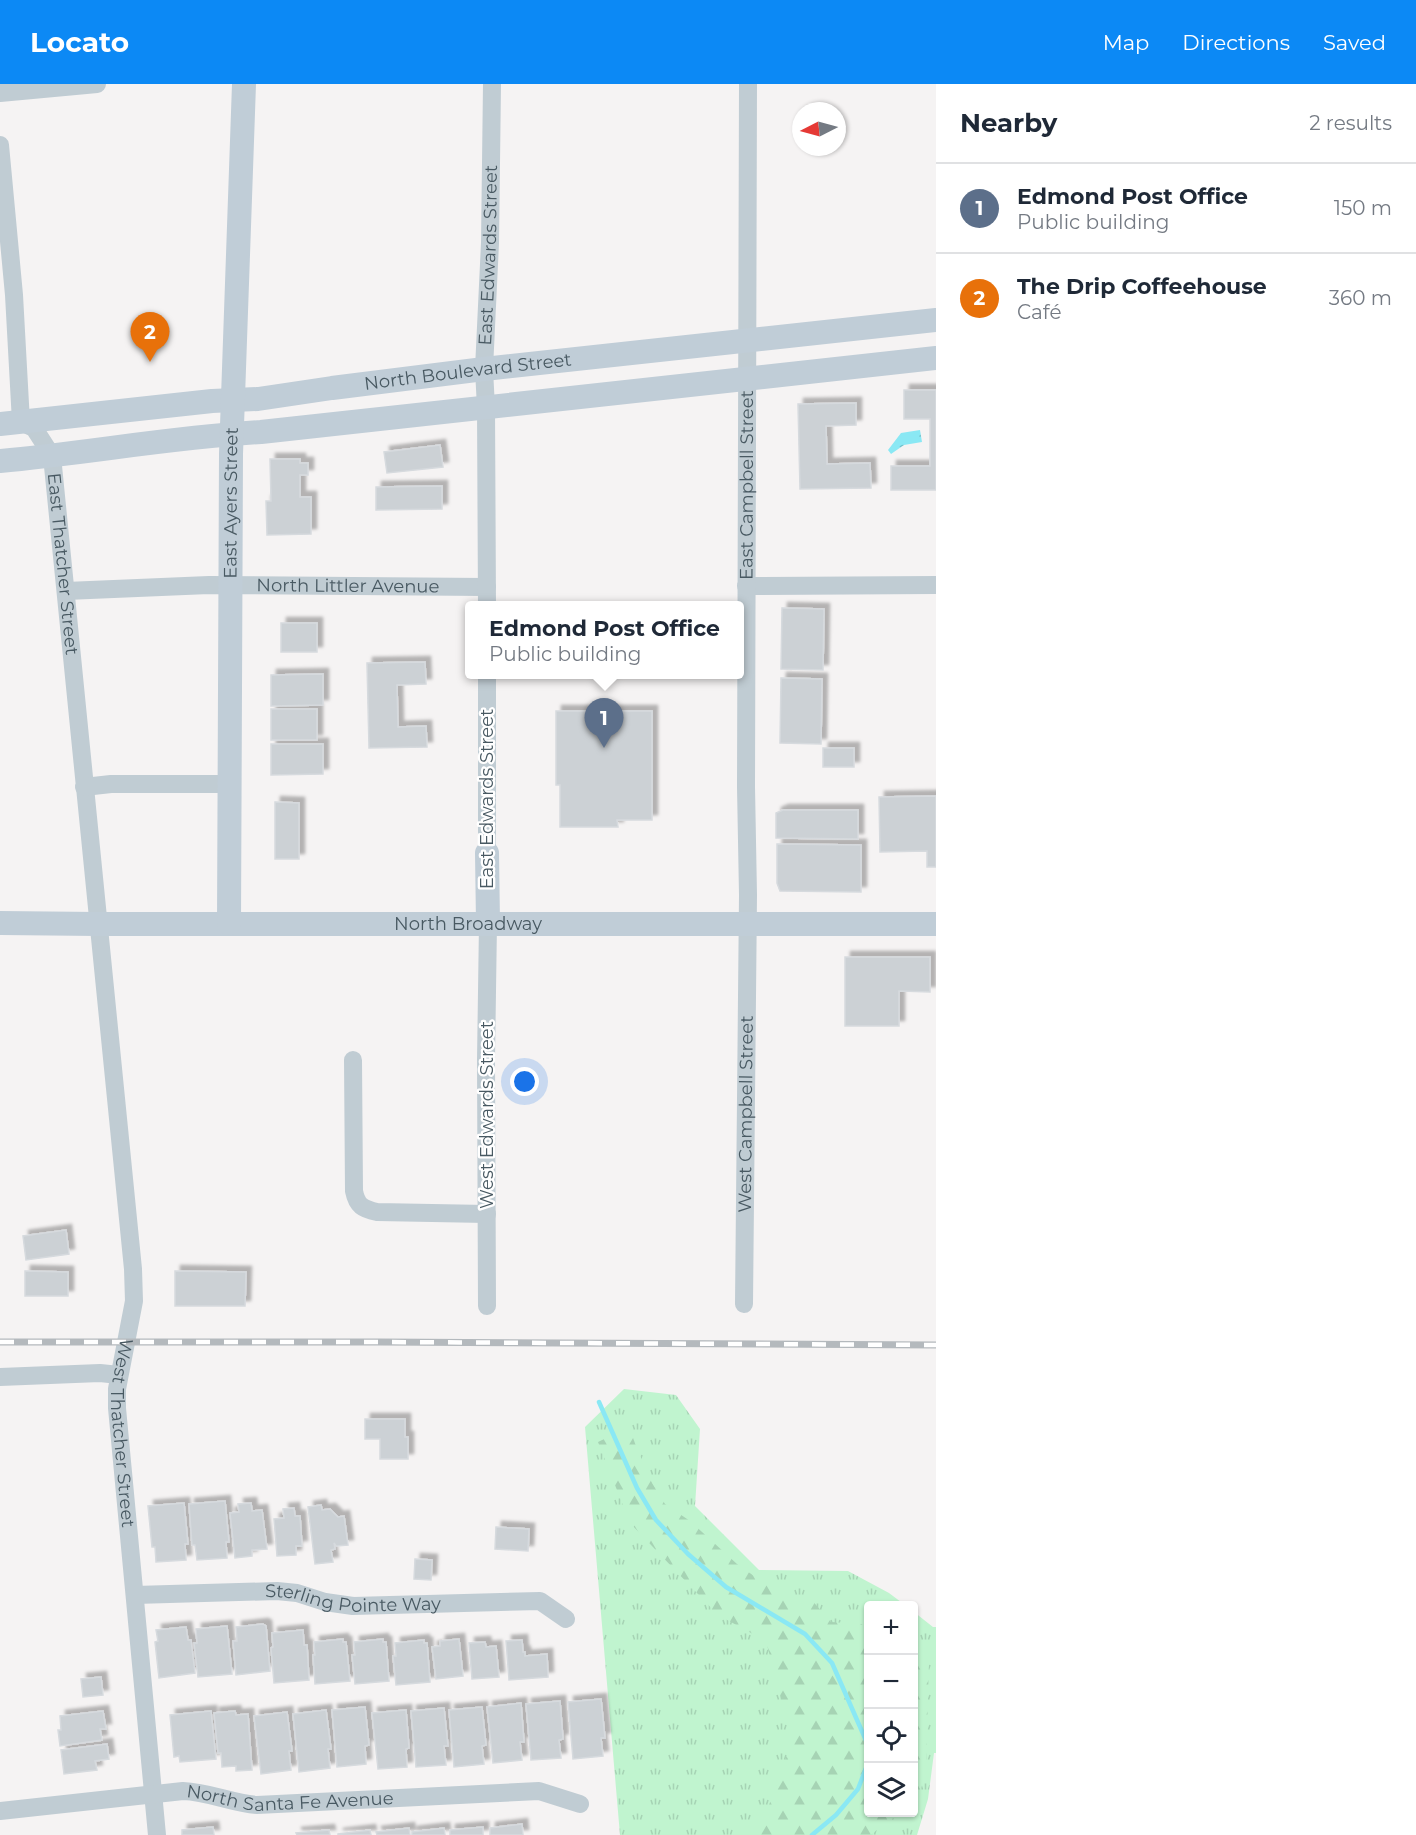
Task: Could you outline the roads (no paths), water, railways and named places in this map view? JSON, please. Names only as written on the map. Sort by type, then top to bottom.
[{"type":"main road","name":"East Ayers Street","points":[[229,923],[232,434],[244,84]]},
{"type":"main road","name":"North Boulevard Street","points":[[10,423],[258,399],[484,369],[936,320]]},
{"type":"main road","name":"North Boulevard Street","points":[[0,461],[936,358]]},
{"type":"main road","name":"East Edwards Street","points":[[487,854],[488,923]]},
{"type":"main road","name":"North Broadway","points":[[0,923],[936,924]]},
{"type":"street","points":[[0,93],[97,84]]},
{"type":"street","name":"East Edwards Street","points":[[487,596],[484,369],[490,243],[492,84]]},
{"type":"street","name":"East Campbell Street","points":[[747,923],[748,84]]},
{"type":"street","points":[[0,145],[14,295],[10,423]]},
{"type":"street","name":"East Thatcher Street","points":[[10,423],[34,428],[52,456],[98,924]]},
{"type":"street","name":"North Littler Avenue","points":[[66,591],[231,585],[487,596]]},
{"type":"street","points":[[746,586],[936,585]]},
{"type":"street","name":"East Edwards Street","points":[[487,854],[488,679]]},
{"type":"street","points":[[84,787],[111,784],[231,784]]},
{"type":"street","name":"West Edwards Street","points":[[487,1306],[488,923]]},
{"type":"street","name":"West Campbell Street","points":[[744,1304],[747,923]]},
{"type":"street","name":"West Thatcher Street","points":[[98,924],[133,1269],[134,1301],[119,1375],[117,1407],[157,1835]]},
{"type":"street","points":[[353,1060],[354,1191],[357,1202],[364,1209],[377,1212],[487,1214]]},
{"type":"street","points":[[0,1377],[100,1373],[119,1375]]},
{"type":"street","name":"Sterling Pointe Way","points":[[135,1595],[277,1591],[297,1593],[325,1602],[353,1605],[540,1601],[566,1619]]},
{"type":"street","name":"North Santa Fe Avenue","points":[[0,1811],[197,1792],[212,1794],[238,1803],[257,1805],[539,1791],[580,1804]]},
{"type":"water","points":[[920,430],[922,442],[904,445],[891,454],[888,450],[901,433]]},
{"type":"waterway","points":[[599,1402],[637,1488],[656,1520],[688,1554],[726,1587],[805,1634],[832,1663],[864,1736]]},
{"type":"waterway","points":[[812,1835],[836,1815],[858,1789],[864,1773]]},
{"type":"railway","points":[[0,1342],[936,1345]]},
{"type":"place","name":"The Drip Coffeehouse","points":[[150,362]]},
{"type":"place","name":"Edmond Post Office","points":[[604,748]]}]
